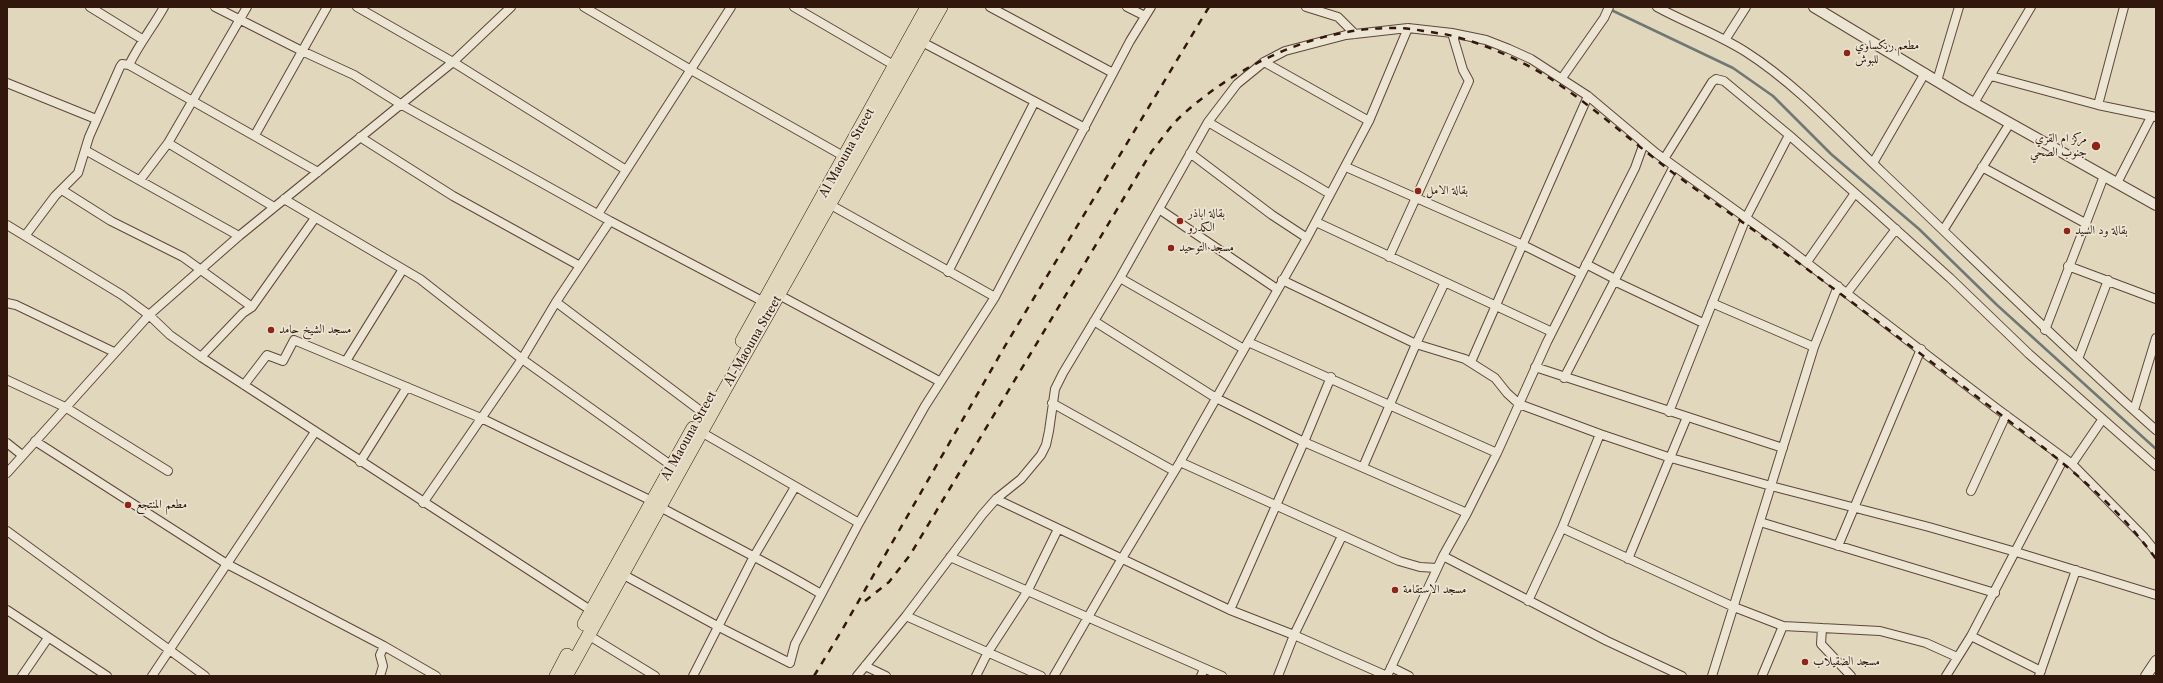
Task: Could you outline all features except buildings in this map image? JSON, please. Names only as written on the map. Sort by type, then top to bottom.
[{"type":"highway","name":"Al Maouna Street","points":[[556,676],[595,614],[656,504],[672,466],[702,412],[845,157],[899,68],[927,7]]},
{"type":"highway","name":"Al-Maouna Street","points":[[566,676],[588,635],[595,614],[622,574],[656,504],[701,432],[779,295],[829,204],[899,68],[922,42],[941,7]]},
{"type":"street","points":[[90,7],[142,39]]},
{"type":"street","points":[[129,64],[142,39],[155,23],[164,7]]},
{"type":"street","points":[[215,7],[302,51],[354,75],[402,105],[610,221],[764,302]]},
{"type":"street","points":[[140,180],[168,143],[194,101],[247,7]]},
{"type":"street","points":[[255,135],[327,7]]},
{"type":"street","points":[[357,7],[453,62],[626,170]]},
{"type":"street","points":[[7,473],[64,407],[149,315],[239,236],[453,62],[511,7]]},
{"type":"street","points":[[584,7],[691,70],[845,157]]},
{"type":"street","points":[[598,214],[730,7]]},
{"type":"street","points":[[794,7],[899,68]]},
{"type":"street","points":[[990,7],[1113,73]]},
{"type":"street","points":[[1127,7],[1145,16]]},
{"type":"street","points":[[622,574],[719,627],[790,663],[795,644],[859,523],[939,381],[995,297],[1113,73],[1151,7]]},
{"type":"street","points":[[1306,7],[1338,17],[1355,34]]},
{"type":"street","points":[[1562,78],[1604,18],[1609,7]]},
{"type":"street","points":[[1658,7],[1725,40],[1771,70],[1944,229],[1967,254],[2045,330],[2156,430]]},
{"type":"street","points":[[1725,40],[1746,7]]},
{"type":"street","points":[[1815,7],[1974,103],[2156,205]]},
{"type":"street","points":[[1937,81],[1959,7]]},
{"type":"street","points":[[1974,103],[2031,7]]},
{"type":"street","points":[[2098,105],[2124,7]]},
{"type":"street","points":[[1054,676],[1180,462],[1316,222],[1369,122],[1408,28]]},
{"type":"street","points":[[857,676],[906,616],[996,499],[1021,479],[1040,455],[1046,444],[1052,403],[1063,372],[1120,278],[1208,122],[1237,84],[1264,62],[1285,51],[1355,34],[1408,28],[1452,33],[1486,40],[1509,48],[1562,78],[1588,96],[1664,159],[1808,262],[2072,464],[2144,537],[2156,552]]},
{"type":"street","points":[[1389,257],[1469,82],[1463,70],[1452,33]]},
{"type":"street","points":[[922,42],[1034,103],[1085,128]]},
{"type":"street","points":[[1264,62],[1369,122]]},
{"type":"street","points":[[25,236],[62,190],[78,173],[96,118],[122,64],[129,64],[318,172]]},
{"type":"street","points":[[1873,163],[1924,73]]},
{"type":"street","points":[[1991,76],[2098,105],[2154,117],[2117,183]]},
{"type":"street","points":[[1664,159],[1716,78],[1724,81],[1789,135],[1896,229],[1950,278],[2029,354],[2102,420],[2156,466]]},
{"type":"street","points":[[7,83],[96,118]]},
{"type":"street","points":[[1471,362],[1588,96]]},
{"type":"street","points":[[948,272],[1034,103]]},
{"type":"street","points":[[1208,122],[1330,194]]},
{"type":"street","points":[[1944,229],[2010,123]]},
{"type":"street","points":[[1669,412],[1703,323],[1746,218],[1789,135]]},
{"type":"street","points":[[360,137],[453,196],[580,266]]},
{"type":"street","points":[[168,143],[274,207]]},
{"type":"street","points":[[996,499],[1121,560],[1230,610],[1294,635],[1387,676],[1437,568],[1468,513],[1497,453],[1535,367],[1580,274],[1635,168],[1644,143]]},
{"type":"street","points":[[85,150],[239,236]]},
{"type":"street","points":[[1190,153],[1260,206],[1307,238]]},
{"type":"street","points":[[1564,378],[1614,280],[1650,216],[1674,166]]},
{"type":"street","points":[[1346,167],[1523,245],[1580,274]]},
{"type":"street","points":[[1982,167],[2085,223]]},
{"type":"street","points":[[2045,330],[2068,266],[2104,176]]},
{"type":"street","points":[[62,190],[111,221],[183,257],[252,307]]},
{"type":"street","points":[[1808,262],[1855,193]]},
{"type":"street","points":[[284,199],[403,269],[440,294],[522,359],[672,466]]},
{"type":"street","points":[[829,204],[995,297]]},
{"type":"street","points":[[1159,209],[1277,289]]},
{"type":"street","points":[[201,357],[240,316],[252,307],[315,218]]},
{"type":"street","points":[[423,503],[522,359],[556,302],[610,221]]},
{"type":"street","points":[[1316,222],[1552,332]]},
{"type":"street","points":[[7,225],[122,295],[149,315],[170,335],[201,357],[595,614]]},
{"type":"street","points":[[1847,293],[1896,229]]},
{"type":"street","points":[[1586,264],[1614,280],[1703,323]]},
{"type":"street","points":[[2068,266],[2156,299]]},
{"type":"street","points":[[346,361],[403,269]]},
{"type":"street","points":[[1120,278],[1246,345],[1331,377],[1497,453]]},
{"type":"street","points":[[1282,280],[1416,344],[1460,357],[1471,362],[1495,378],[1507,393],[1519,404],[1600,434],[1671,458],[2016,552],[2156,595]]},
{"type":"street","points":[[2078,360],[2108,280]]},
{"type":"street","points":[[1363,467],[1416,344],[1445,282]]},
{"type":"street","points":[[1712,676],[1814,347],[1838,286]]},
{"type":"street","points":[[779,295],[939,381]]},
{"type":"street","points":[[556,302],[702,412]]},
{"type":"street","points":[[7,303],[16,305],[114,352]]},
{"type":"street","points":[[1712,303],[1814,347]]},
{"type":"street","points":[[1094,321],[1216,398],[1304,442],[1468,513]]},
{"type":"street","points":[[2134,410],[2156,338]]},
{"type":"street","points":[[244,385],[267,355],[283,361],[293,340],[481,418],[656,504],[753,558],[783,571],[822,594]]},
{"type":"street","points":[[1838,546],[1921,349]]},
{"type":"street","points":[[1535,367],[1564,378],[1783,448]]},
{"type":"street","points":[[1230,610],[1331,377]]},
{"type":"street","points":[[7,380],[64,407],[168,471]]},
{"type":"street","points":[[360,462],[407,387]]},
{"type":"street","points":[[1052,403],[1174,471]]},
{"type":"street","points":[[1970,491],[2006,414]]},
{"type":"street","points":[[1628,559],[1687,417]]},
{"type":"street","points":[[2072,464],[2102,420]]},
{"type":"street","points":[[152,676],[315,432]]},
{"type":"street","points":[[701,432],[859,523]]},
{"type":"street","points":[[1528,601],[1562,528],[1600,434]]},
{"type":"street","points":[[35,441],[227,564],[384,646],[436,676]]},
{"type":"street","points":[[7,443],[22,455]]},
{"type":"street","points":[[1946,676],[1956,658],[1972,636],[2064,458]]},
{"type":"street","points":[[1180,462],[1399,561],[1420,567],[1437,568]]},
{"type":"street","points":[[693,676],[753,558],[795,487]]},
{"type":"street","points":[[1760,522],[1994,593]]},
{"type":"street","points":[[1562,528],[1734,607],[1783,626],[1880,631],[1926,643],[1956,658]]},
{"type":"street","points":[[976,676],[988,652],[1027,592],[1058,529]]},
{"type":"street","points":[[7,531],[205,676]]},
{"type":"street","points":[[1278,676],[1294,635],[1342,536]]},
{"type":"street","points":[[1443,556],[1528,601],[1682,676]]},
{"type":"street","points":[[950,557],[1087,618],[1202,672],[1222,676]]},
{"type":"street","points":[[1972,636],[2040,673],[2076,570]]},
{"type":"street","points":[[7,610],[107,676]]},
{"type":"street","points":[[906,616],[1041,676]]},
{"type":"street","points":[[1763,676],[1783,626]]},
{"type":"street","points":[[1822,628],[1821,644],[1851,676]]},
{"type":"street","points":[[588,635],[655,676]]},
{"type":"street","points":[[22,676],[48,638]]},
{"type":"street","points":[[380,676],[383,666],[380,655],[384,646]]},
{"type":"street","points":[[2146,676],[2156,661]]},
{"type":"street","points":[[865,666],[886,676]]},
{"type":"street","points":[[1391,667],[1409,676]]},
{"type":"waterway","points":[[1605,7],[1733,68],[1773,96],[1831,154],[1919,229],[1997,305],[2156,449]]},
{"type":"railway","points":[[814,676],[1005,346],[1209,7]]},
{"type":"railway","points":[[865,601],[889,582],[910,555],[1152,151],[1175,122],[1201,99],[1226,81],[1279,53],[1307,42],[1336,34],[1365,29],[1395,28],[1444,34],[1471,41],[1527,65],[1566,89],[1596,111],[1668,169],[1854,304],[2051,454],[2096,492],[2118,513],[2138,535],[2156,559]]},
{"type":"place","name":"مطعم ريكساوي للبوش","points":[[1847,53]]},
{"type":"place","name":"مركز ام القري جنوب الصحي","points":[[2096,146]]},
{"type":"place","name":"بقالة الامل","points":[[1418,191]]},
{"type":"place","name":"بقالة اباذر الكدرو","points":[[1180,221]]},
{"type":"place","name":"بقالة ود السيد","points":[[2067,231]]},
{"type":"place","name":"مسجد التوحيد","points":[[1171,248]]},
{"type":"place","name":"مسجد الشيخ حامد","points":[[271,330]]},
{"type":"place","name":"مطعم المنتجع","points":[[128,505]]},
{"type":"place","name":"مسجد الاستقامة","points":[[1395,590]]},
{"type":"place","name":"مسجد الضقيلاب","points":[[1805,662]]}]
